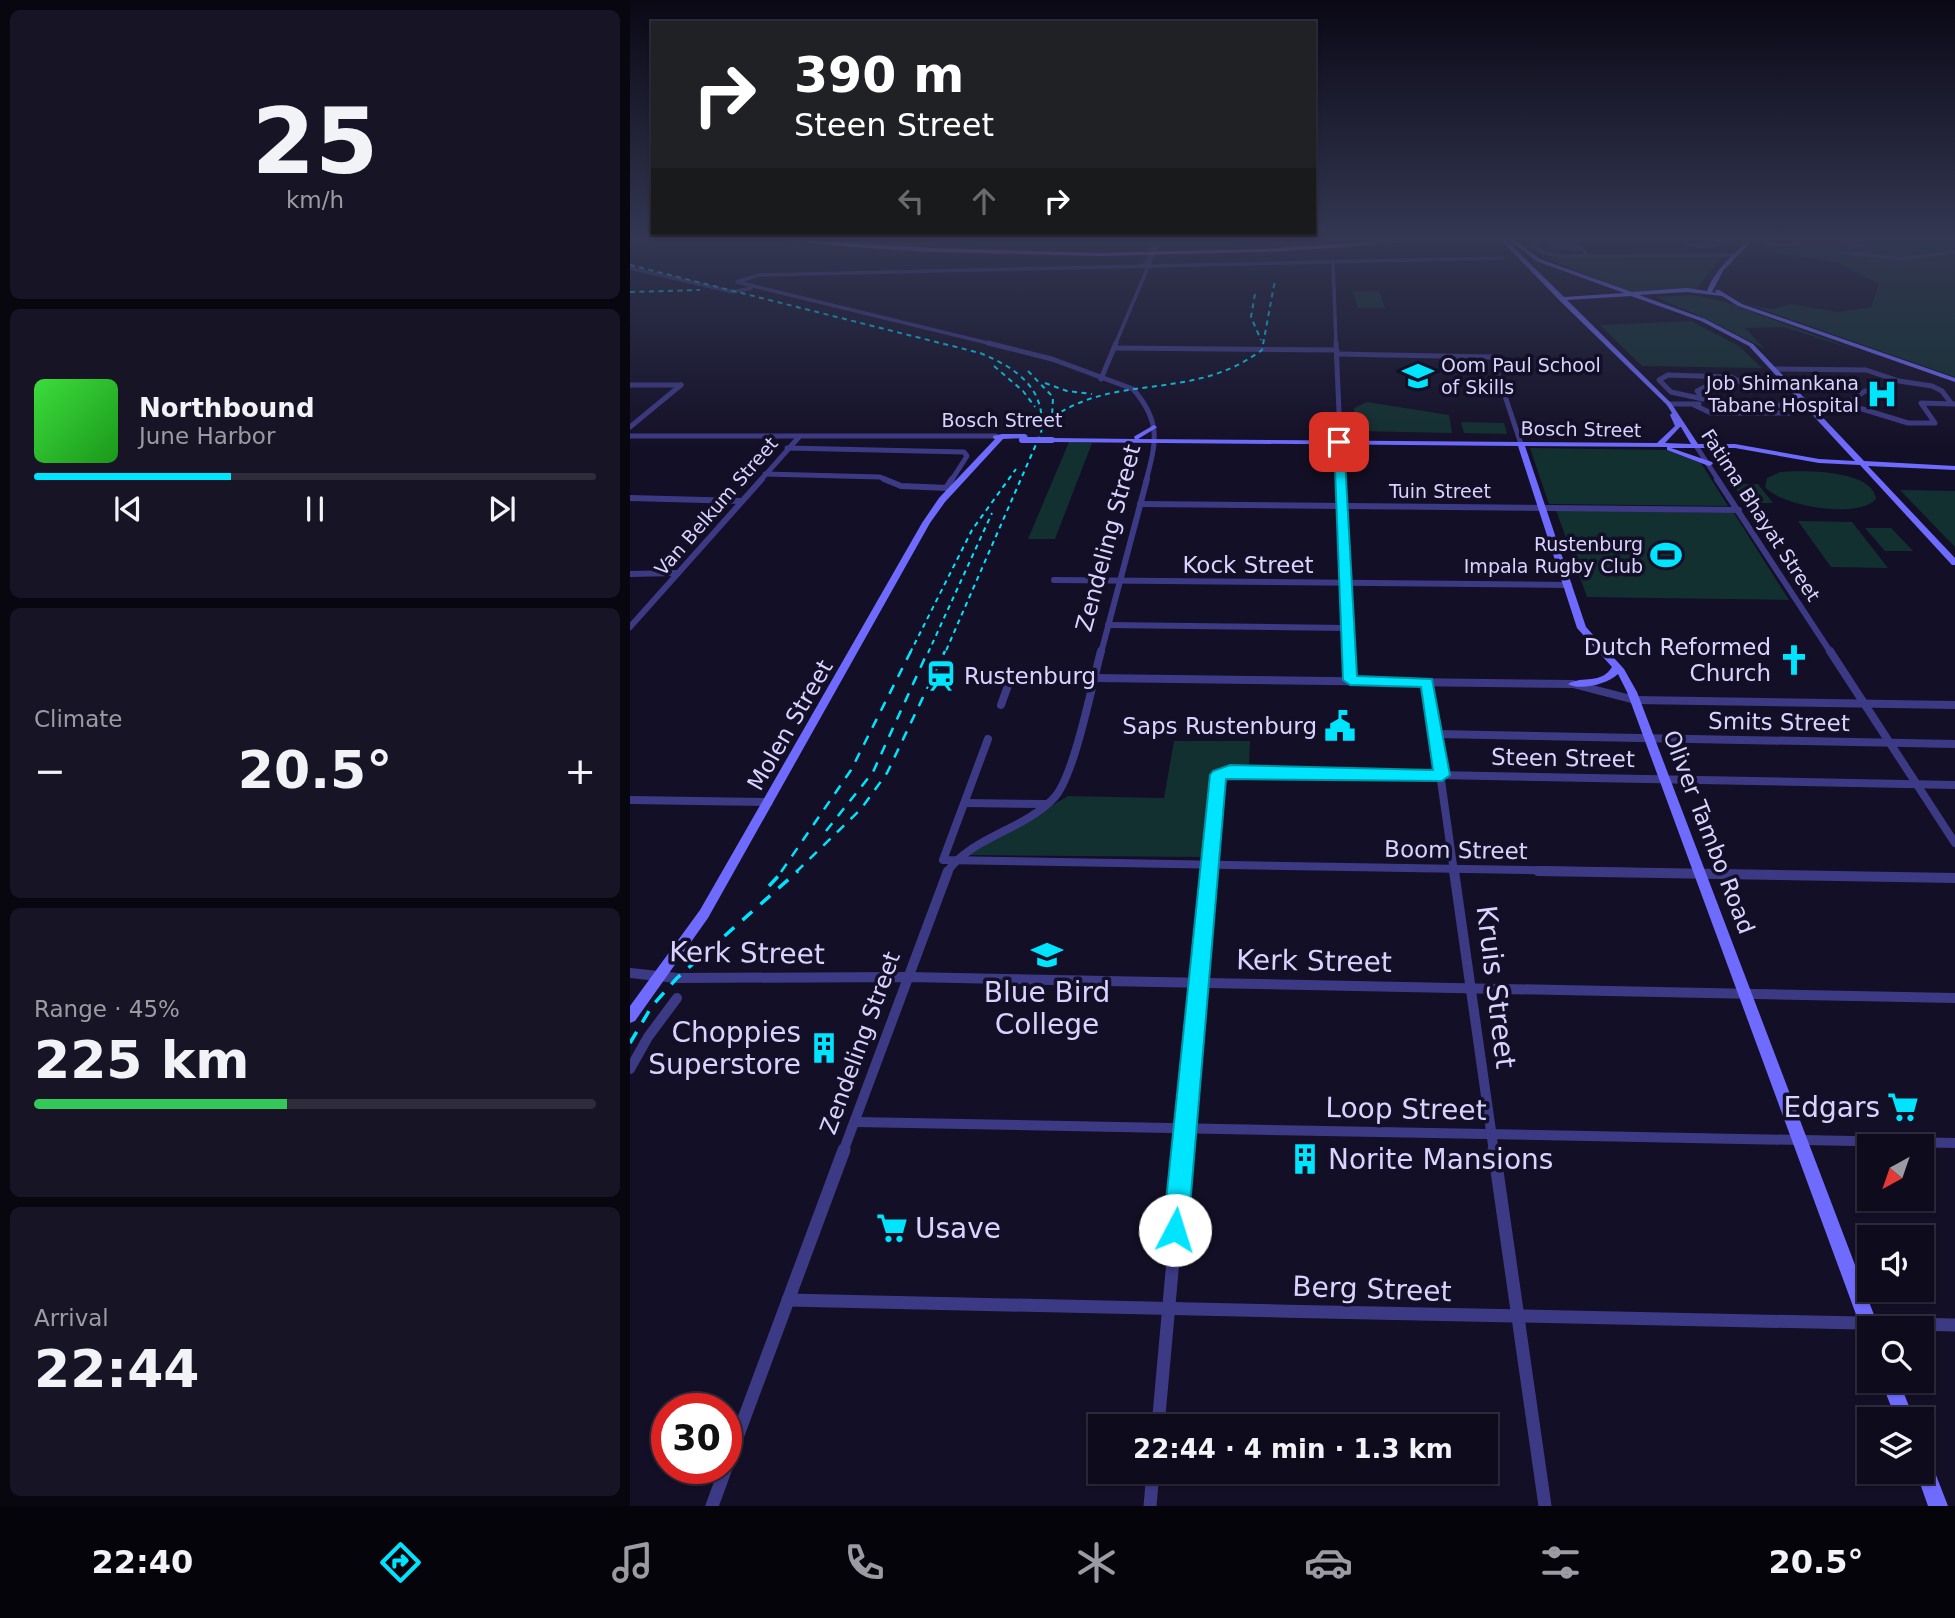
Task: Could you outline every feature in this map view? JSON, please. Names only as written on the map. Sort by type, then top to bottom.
[{"type":"main road","name":"Fatima Bhayat Street","points":[[1570,308],[1669,404],[1696,446]]},
{"type":"main road","points":[[1669,308],[1742,339],[1776,369],[1955,563]]},
{"type":"main road","points":[[1749,308],[1955,380]]},
{"type":"main road","points":[[1656,446],[1678,424],[1660,396]]},
{"type":"main road","points":[[1137,437],[1154,427]]},
{"type":"main road","name":"Bosch Street","points":[[997,442],[1023,438],[1053,438],[1735,446],[1811,460],[1929,465],[1955,470]]},
{"type":"main road","name":"Bosch Street","points":[[1053,438],[1157,439]]},
{"type":"main road","name":"Molen Street","points":[[630,1017],[658,974],[693,931],[769,802],[910,548],[950,488],[997,442]]},
{"type":"main road","name":"Oliver Tambo Road","points":[[1521,444],[1582,628],[1617,666],[1635,700],[1697,872],[1865,1316]]},
{"type":"main road","points":[[1656,446],[1709,464]]},
{"type":"main road","points":[[1573,684],[1606,680],[1614,674],[1617,666]]},
{"type":"main road","points":[[1929,1484],[1937,1506]]},
{"type":"street","name":"Zendeling Street","points":[[742,1425],[948,870],[956,860],[1046,804],[1063,787],[1121,581],[1157,439],[1141,398],[1133,389],[1041,356],[837,308]]},
{"type":"street","points":[[1101,379],[1130,308]]},
{"type":"street","points":[[1335,308],[1350,680]]},
{"type":"street","points":[[1114,348],[1337,352]]},
{"type":"street","name":"Oliver Tambo Road","points":[[1337,352],[1483,355],[1494,360],[1521,444]]},
{"type":"street","points":[[1776,369],[1866,370],[1899,381],[1932,386],[1942,391],[1953,404]]},
{"type":"street","points":[[1668,375],[1727,377],[1739,380],[1735,383],[1710,383],[1700,388],[1697,392],[1703,399],[1669,391],[1659,379],[1668,375]]},
{"type":"street","points":[[630,385],[681,385],[630,427]]},
{"type":"street","points":[[1844,406],[1865,391],[1892,391]]},
{"type":"street","points":[[1694,405],[1703,399]]},
{"type":"street","points":[[1669,404],[1694,405],[1715,413],[1790,413],[1780,405]]},
{"type":"street","points":[[1810,405],[1844,406],[1882,413],[1906,423],[1931,423],[1936,420],[1920,404],[1953,404]]},
{"type":"street","name":"Bosch Street","points":[[630,436],[997,442]]},
{"type":"street","name":"Van Belkum Street","points":[[630,627],[799,437]]},
{"type":"street","name":"Fatima Bhayat Street","points":[[1696,446],[1955,843]]},
{"type":"street","points":[[765,474],[880,477],[901,486],[950,488],[967,456],[964,452],[787,449]]},
{"type":"street","points":[[630,498],[741,501]]},
{"type":"street","name":"Tuin Street","points":[[1140,503],[1739,510]]},
{"type":"street","points":[[630,574],[678,573]]},
{"type":"street","name":"Kock Street","points":[[1054,580],[1569,586]]},
{"type":"street","points":[[1108,625],[1346,628]]},
{"type":"street","points":[[1001,705],[1008,677],[1095,677],[1573,684],[1635,700],[1955,705]]},
{"type":"street","name":"Kruis Street","points":[[1427,682],[1456,869],[1470,987],[1545,1506]]},
{"type":"street","name":"Smits Street","points":[[1435,734],[1955,744]]},
{"type":"street","points":[[956,860],[943,860],[988,739]]},
{"type":"street","name":"Steen Street","points":[[1210,864],[1218,779],[1221,773],[1230,771],[1955,785]]},
{"type":"street","points":[[630,800],[769,802]]},
{"type":"street","points":[[965,803],[1046,804]]},
{"type":"street","name":"Boom Street","points":[[956,860],[1955,878]]},
{"type":"street","points":[[1159,1414],[1210,864]]},
{"type":"street","name":"Kerk Street","points":[[630,973],[677,978],[908,977],[1955,998]]},
{"type":"street","points":[[630,1069],[648,1037],[677,998]]},
{"type":"street","name":"Loop Street","points":[[856,1122],[1955,1143]]},
{"type":"street","name":"Berg Street","points":[[788,1300],[1168,1307],[1518,1319],[1857,1326]]},
{"type":"street","name":"Berg Street","points":[[1934,1325],[1955,1325]]},
{"type":"street","name":"Zendeling Street","points":[[712,1506],[720,1484]]},
{"type":"street","points":[[1150,1506],[1152,1484]]},
{"type":"green space","points":[[1682,308],[1742,308],[1861,352],[1784,327],[1745,328],[1765,349]]},
{"type":"green space","points":[[1759,308],[1816,308],[1838,312],[1863,308],[1955,308],[1955,377]]},
{"type":"green space","points":[[1691,321],[1739,346],[1762,368],[1642,366],[1600,325]]},
{"type":"green space","points":[[1367,402],[1449,415],[1452,433],[1356,431],[1354,408]]},
{"type":"green space","points":[[1461,422],[1504,423],[1507,434],[1464,433]]},
{"type":"green space","points":[[1069,442],[1092,443],[1055,539],[1028,539]]},
{"type":"green space","name":"Rustenburg Impala Rugby Club","points":[[1530,448],[1666,450],[1701,463],[1728,506],[1549,504]]},
{"type":"green space","points":[[1780,472],[1819,472],[1850,477],[1872,489],[1876,499],[1867,505],[1854,508],[1803,505],[1774,494],[1765,487],[1767,478]]},
{"type":"green space","points":[[1732,484],[1758,484],[1773,503],[1746,503]]},
{"type":"green space","points":[[1900,490],[1955,491],[1955,547]]},
{"type":"green space","name":"Rustenburg Impala Rugby Club","points":[[1556,510],[1734,513],[1789,600],[1587,597]]},
{"type":"green space","points":[[1798,521],[1852,522],[1888,568],[1831,567]]},
{"type":"green space","points":[[1865,528],[1891,528],[1913,551],[1885,551]]},
{"type":"green space","points":[[1174,741],[1250,741],[1249,767],[1228,767],[1214,774],[1205,857],[969,855],[1068,796],[1164,798]]},
{"type":"railway","points":[[802,308],[980,353],[1017,373],[1027,382],[1039,404],[1041,433],[945,653]]},
{"type":"railway","points":[[1253,308],[1251,317],[1261,340]]},
{"type":"railway","points":[[1053,417],[1078,403],[1104,395],[1183,382],[1236,366],[1262,350],[1270,308]]},
{"type":"railway","points":[[994,366],[1023,391],[1035,407]]},
{"type":"railway","points":[[1028,371],[1053,397],[1052,418]]},
{"type":"railway","points":[[1045,383],[1067,391],[1092,394]]},
{"type":"railway","points":[[910,653],[972,530],[1016,469]]},
{"type":"railway","points":[[928,653],[992,513]]},
{"type":"railway","points":[[781,872],[851,770],[911,651]]},
{"type":"railway","points":[[826,831],[873,772],[928,651]]},
{"type":"railway","points":[[796,872],[861,809],[887,773],[945,651]]},
{"type":"railway","points":[[769,886],[783,871]]},
{"type":"railway","points":[[630,1043],[652,1006],[677,978],[798,871]]},
{"type":"place","name":"Oom Paul School of Skills","points":[[1418,376]]},
{"type":"place","name":"Job Shimankana Tabane Hospital","points":[[1882,394]]},
{"type":"place","name":"Rustenburg Impala Rugby Club","points":[[1666,555]]},
{"type":"place","name":"Dutch Reformed Church","points":[[1794,660]]},
{"type":"place","name":"Rustenburg","points":[[941,676]]},
{"type":"place","name":"Saps Rustenburg","points":[[1340,726]]},
{"type":"place","name":"Blue Bird College","points":[[1047,955]]},
{"type":"place","name":"Choppies Superstore","points":[[824,1048]]},
{"type":"place","name":"Edgars","points":[[1903,1107]]},
{"type":"place","name":"Norite Mansions","points":[[1305,1159]]},
{"type":"place","name":"Usave","points":[[892,1228]]},
{"type":"route","points":[[1175,1230],[1218,775],[1230,771],[1442,775],[1427,682],[1350,680],[1339,442]]}]
